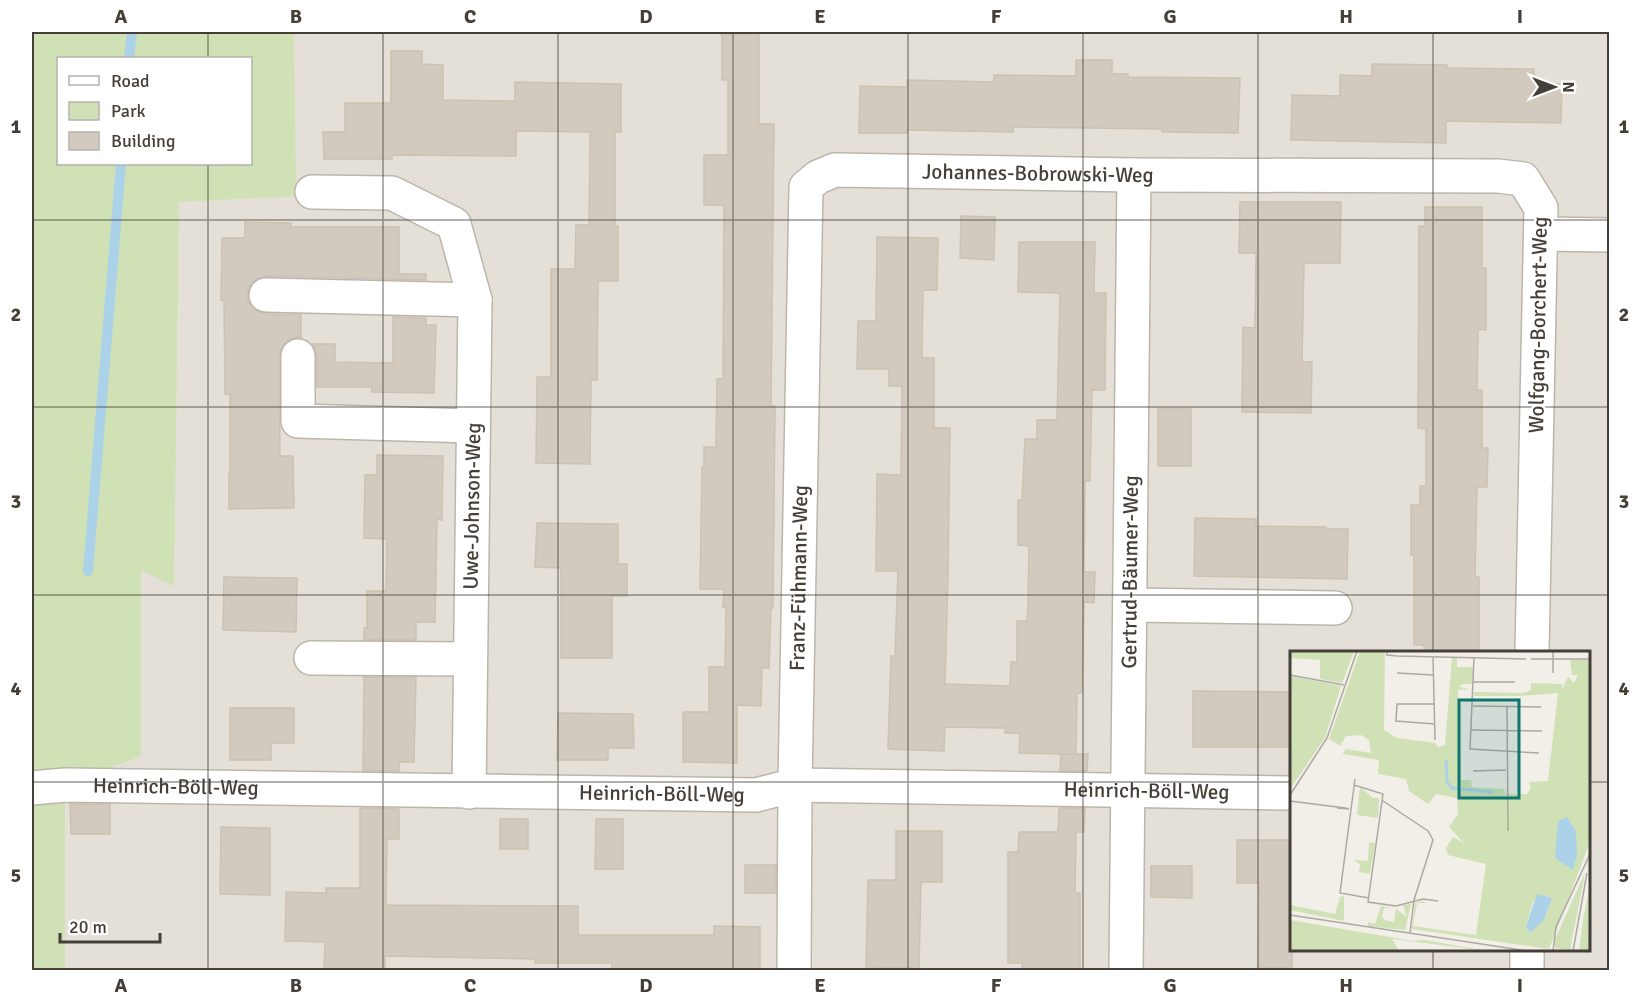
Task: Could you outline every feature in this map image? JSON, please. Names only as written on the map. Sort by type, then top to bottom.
[{"type":"street","name":"Johannes-Bobrowski-Weg","points":[[806,187],[818,177],[835,170],[1275,175]]},
{"type":"street","name":"Gertrud-Bäumer-Weg","points":[[1126,970],[1134,175]]},
{"type":"street","name":"Wolfgang-Borchert-Weg","points":[[1275,175],[1497,176],[1523,179],[1541,207],[1533,651]]},
{"type":"street","name":"Franz-Fühmann-Weg","points":[[794,970],[795,785],[806,187]]},
{"type":"street","name":"Uwe-Johnson-Weg","points":[[312,192],[392,193],[454,224],[475,300],[469,792]]},
{"type":"street","points":[[1541,234],[1610,236]]},
{"type":"street","points":[[266,295],[475,300]]},
{"type":"street","points":[[298,356],[298,421],[473,426]]},
{"type":"street","points":[[1130,605],[1335,608]]},
{"type":"street","points":[[311,658],[470,659]]},
{"type":"street","name":"Heinrich-Böll-Weg","points":[[32,788],[65,785],[756,795],[795,785],[1290,793]]},
{"type":"street","points":[[1527,951],[1527,970]]},
{"type":"shaded area","points":[[132,32],[1609,32],[1609,970],[65,970],[65,785],[121,165],[252,165],[252,57]]},
{"type":"green space","points":[[32,32],[294,32],[296,196],[179,202],[174,586],[141,570],[141,756],[65,785],[65,970],[32,970]]},
{"type":"building","points":[[722,32],[759,32],[759,124],[774,124],[771,406],[775,406],[773,608],[771,608],[769,668],[762,668],[761,706],[737,705],[737,763],[683,762],[683,712],[709,712],[709,667],[725,667],[724,589],[700,589],[704,447],[716,447],[717,379],[723,379],[724,205],[704,205],[704,155],[728,155],[728,80],[722,80]]},
{"type":"building","points":[[391,51],[422,51],[422,64],[443,65],[443,100],[515,101],[515,82],[621,84],[621,132],[615,132],[615,226],[618,226],[618,281],[598,281],[597,380],[591,380],[590,464],[536,463],[537,377],[551,377],[551,269],[575,269],[576,225],[589,225],[590,132],[516,131],[516,156],[392,155],[392,159],[324,159],[323,132],[345,132],[345,103],[391,103]]},
{"type":"building","points":[[1076,60],[1112,60],[1112,74],[1128,74],[1128,77],[1240,78],[1238,133],[1162,132],[1162,129],[1013,127],[1013,132],[907,130],[907,133],[859,133],[860,86],[907,87],[907,80],[994,82],[994,75],[1076,76]]},
{"type":"building","points":[[1372,64],[1534,69],[1534,84],[1562,84],[1561,123],[1446,121],[1446,143],[1291,140],[1292,95],[1340,96],[1340,75],[1372,76]]},
{"type":"building","points":[[1240,202],[1341,202],[1340,263],[1304,263],[1302,362],[1312,362],[1311,413],[1242,412],[1243,327],[1255,328],[1256,253],[1239,253]]},
{"type":"building","points":[[1425,207],[1482,207],[1482,268],[1486,268],[1486,330],[1478,329],[1477,390],[1482,390],[1482,448],[1488,448],[1487,487],[1477,487],[1475,577],[1479,577],[1479,651],[1424,651],[1424,645],[1414,645],[1414,555],[1411,555],[1411,505],[1420,505],[1420,486],[1426,486],[1426,429],[1418,428],[1419,226],[1425,226]]},
{"type":"building","points":[[961,216],[995,217],[994,260],[960,258]]},
{"type":"building","points":[[245,222],[291,223],[291,227],[399,227],[399,274],[426,274],[426,280],[266,276],[257,279],[250,286],[247,295],[249,303],[257,311],[266,314],[301,315],[301,338],[288,340],[279,356],[280,456],[293,456],[294,508],[229,509],[230,394],[225,394],[224,300],[221,300],[222,238],[245,238]]},
{"type":"building","points":[[877,237],[938,238],[937,290],[923,290],[922,358],[934,358],[934,428],[950,428],[945,684],[1010,686],[1011,662],[1017,662],[1017,621],[1027,621],[1029,546],[1018,545],[1018,500],[1022,500],[1025,439],[1037,439],[1037,420],[1057,420],[1060,293],[1018,292],[1019,242],[1095,242],[1094,293],[1106,293],[1105,390],[1092,390],[1090,481],[1085,481],[1084,572],[1095,572],[1094,603],[1084,602],[1082,693],[1077,693],[1076,754],[1088,754],[1087,771],[1060,771],[1061,754],[1019,753],[1020,733],[1005,733],[1005,728],[945,727],[944,751],[888,749],[891,656],[895,656],[898,571],[876,571],[877,474],[901,475],[902,386],[889,386],[889,369],[857,369],[858,321],[876,321]]},
{"type":"building","points":[[393,317],[426,318],[426,325],[436,325],[434,393],[372,392],[372,387],[317,387],[317,356],[312,344],[335,344],[335,362],[393,363]]},
{"type":"building","points":[[1158,409],[1191,409],[1191,466],[1158,466]]},
{"type":"building","points":[[377,455],[443,456],[442,520],[437,519],[435,622],[416,622],[416,640],[364,640],[364,628],[367,628],[367,591],[386,591],[387,539],[364,538],[365,475],[377,475]]},
{"type":"building","points":[[1195,518],[1256,519],[1256,526],[1348,529],[1347,579],[1194,576]]},
{"type":"building","points":[[537,523],[618,524],[618,564],[627,564],[627,596],[612,596],[612,658],[561,658],[561,568],[535,567]]},
{"type":"building","points":[[224,577],[297,578],[296,632],[223,630]]},
{"type":"building","points":[[364,677],[416,677],[414,762],[399,762],[399,771],[363,771]]},
{"type":"building","points":[[1193,691],[1290,692],[1290,747],[1193,747]]},
{"type":"building","points":[[230,708],[294,708],[294,743],[271,743],[271,760],[230,760]]},
{"type":"building","points":[[558,713],[633,714],[634,748],[608,748],[608,760],[557,760]]},
{"type":"building","points":[[70,804],[110,804],[110,834],[71,834]]},
{"type":"building","points":[[1059,808],[1085,808],[1084,832],[1076,832],[1075,893],[1080,893],[1080,970],[1022,970],[1022,963],[1008,963],[1008,852],[1018,852],[1019,832],[1058,832]]},
{"type":"building","points":[[360,809],[399,809],[399,839],[387,839],[386,905],[578,906],[578,935],[714,935],[714,926],[760,927],[760,970],[612,970],[612,963],[535,963],[535,959],[385,956],[385,970],[324,970],[325,942],[285,941],[286,892],[326,893],[326,888],[360,888]]},
{"type":"building","points":[[500,819],[528,819],[528,849],[500,849]]},
{"type":"building","points":[[596,819],[623,819],[623,869],[595,869]]},
{"type":"building","points":[[221,827],[270,828],[270,895],[220,894]]},
{"type":"building","points":[[896,831],[942,831],[942,882],[921,882],[919,968],[866,967],[868,880],[896,880]]},
{"type":"building","points":[[1237,840],[1290,840],[1292,968],[1258,968],[1259,883],[1237,883]]},
{"type":"building","points":[[745,865],[776,865],[776,893],[745,893]]},
{"type":"building","points":[[1151,866],[1192,866],[1192,898],[1151,897]]},
{"type":"waterway","points":[[129,57],[132,32]]},
{"type":"waterway","points":[[88,571],[121,165]]}]
